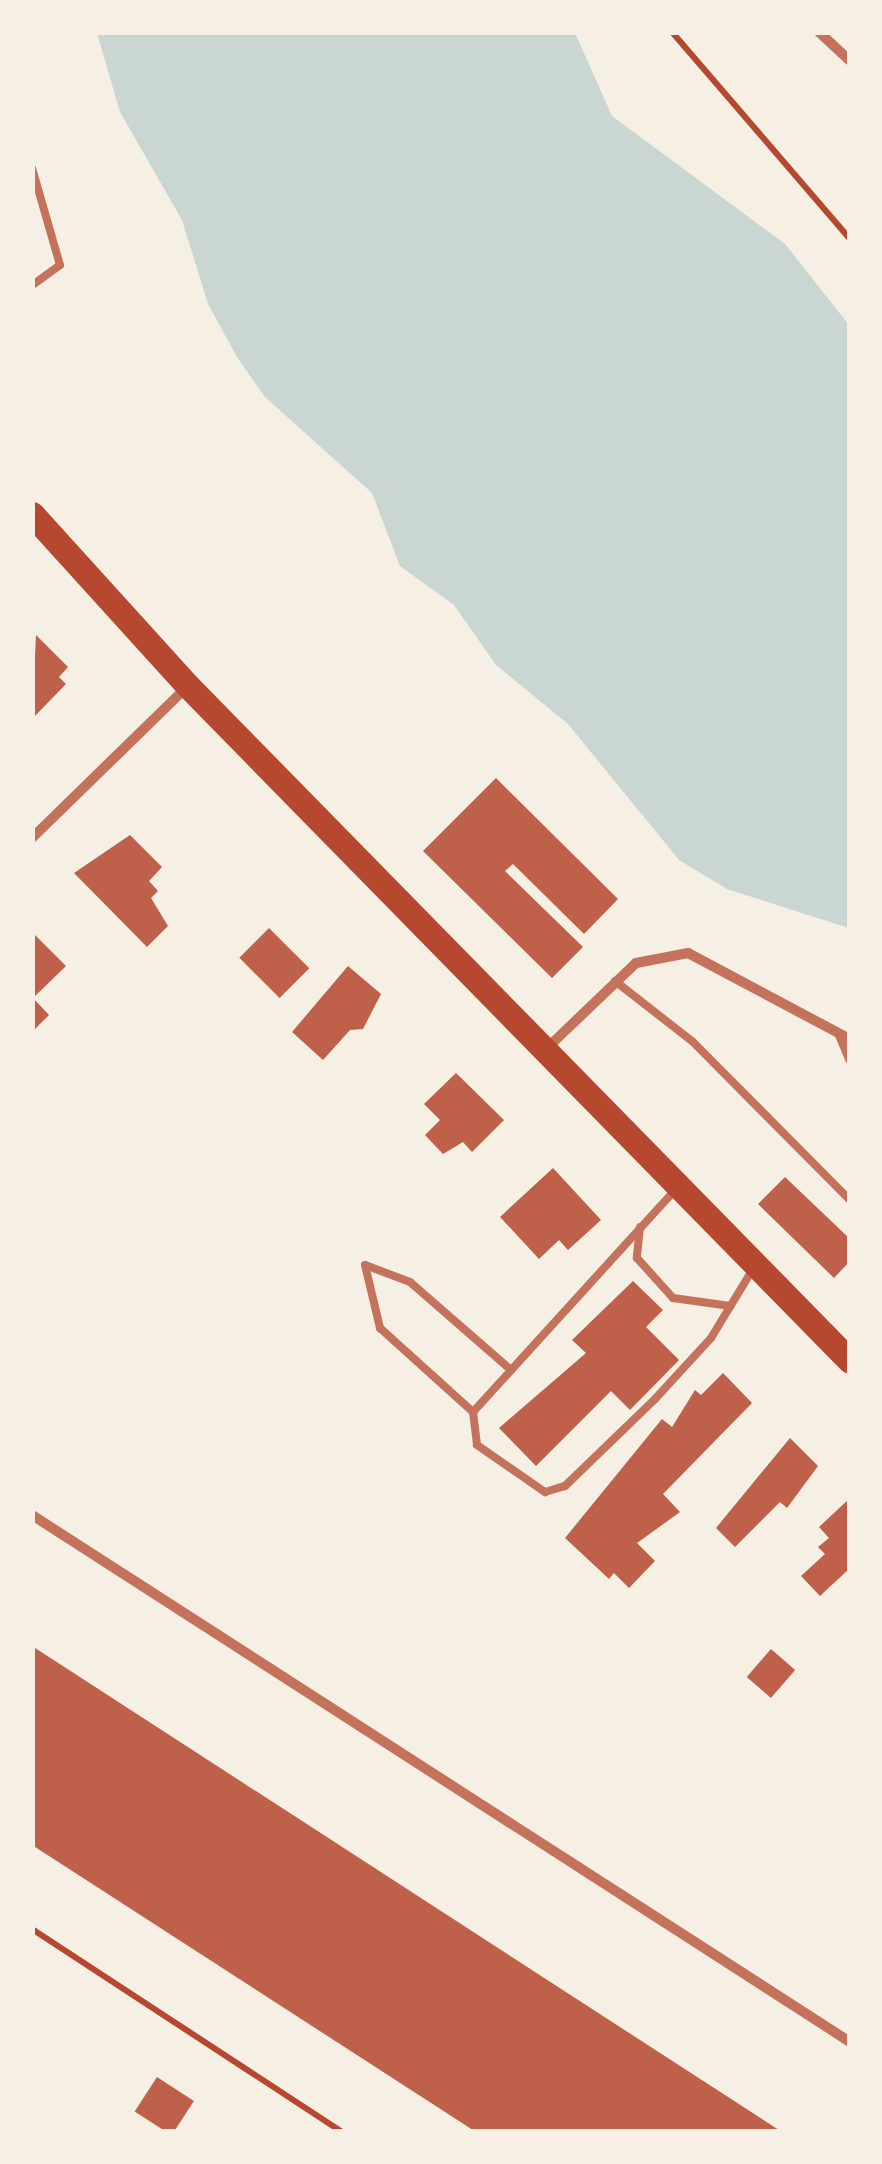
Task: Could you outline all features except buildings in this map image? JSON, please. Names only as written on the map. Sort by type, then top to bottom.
[{"type":"main road","points":[[32,514],[188,686],[850,1360]]},
{"type":"street","points":[[819,32],[850,61]]},
{"type":"street","points":[[32,838],[38,826],[188,686]]},
{"type":"street","points":[[544,1050],[636,963],[688,953],[844,1036]]},
{"type":"street","points":[[32,1515],[850,2042]]},
{"type":"lane","points":[[32,168],[60,265],[32,285]]},
{"type":"lane","points":[[616,981],[693,1042],[850,1200]]},
{"type":"lane","points":[[844,1036],[850,1061]]},
{"type":"lane","points":[[473,1412],[679,1187]]},
{"type":"lane","points":[[640,1227],[637,1258],[672,1298],[697,1308],[730,1306]]},
{"type":"lane","points":[[511,1370],[410,1282],[365,1265],[380,1328],[473,1412],[477,1445],[546,1492],[565,1486],[711,1338],[755,1265]]},
{"type":"path","points":[[672,32],[850,239]]},
{"type":"path","points":[[32,1930],[342,2132]]},
{"type":"shaded area","points":[[97,33],[575,33],[612,116],[785,244],[849,325],[849,928],[727,889],[679,860],[568,724],[496,665],[454,605],[400,566],[372,493],[265,397],[237,357],[208,304],[182,220],[120,112]]}]
